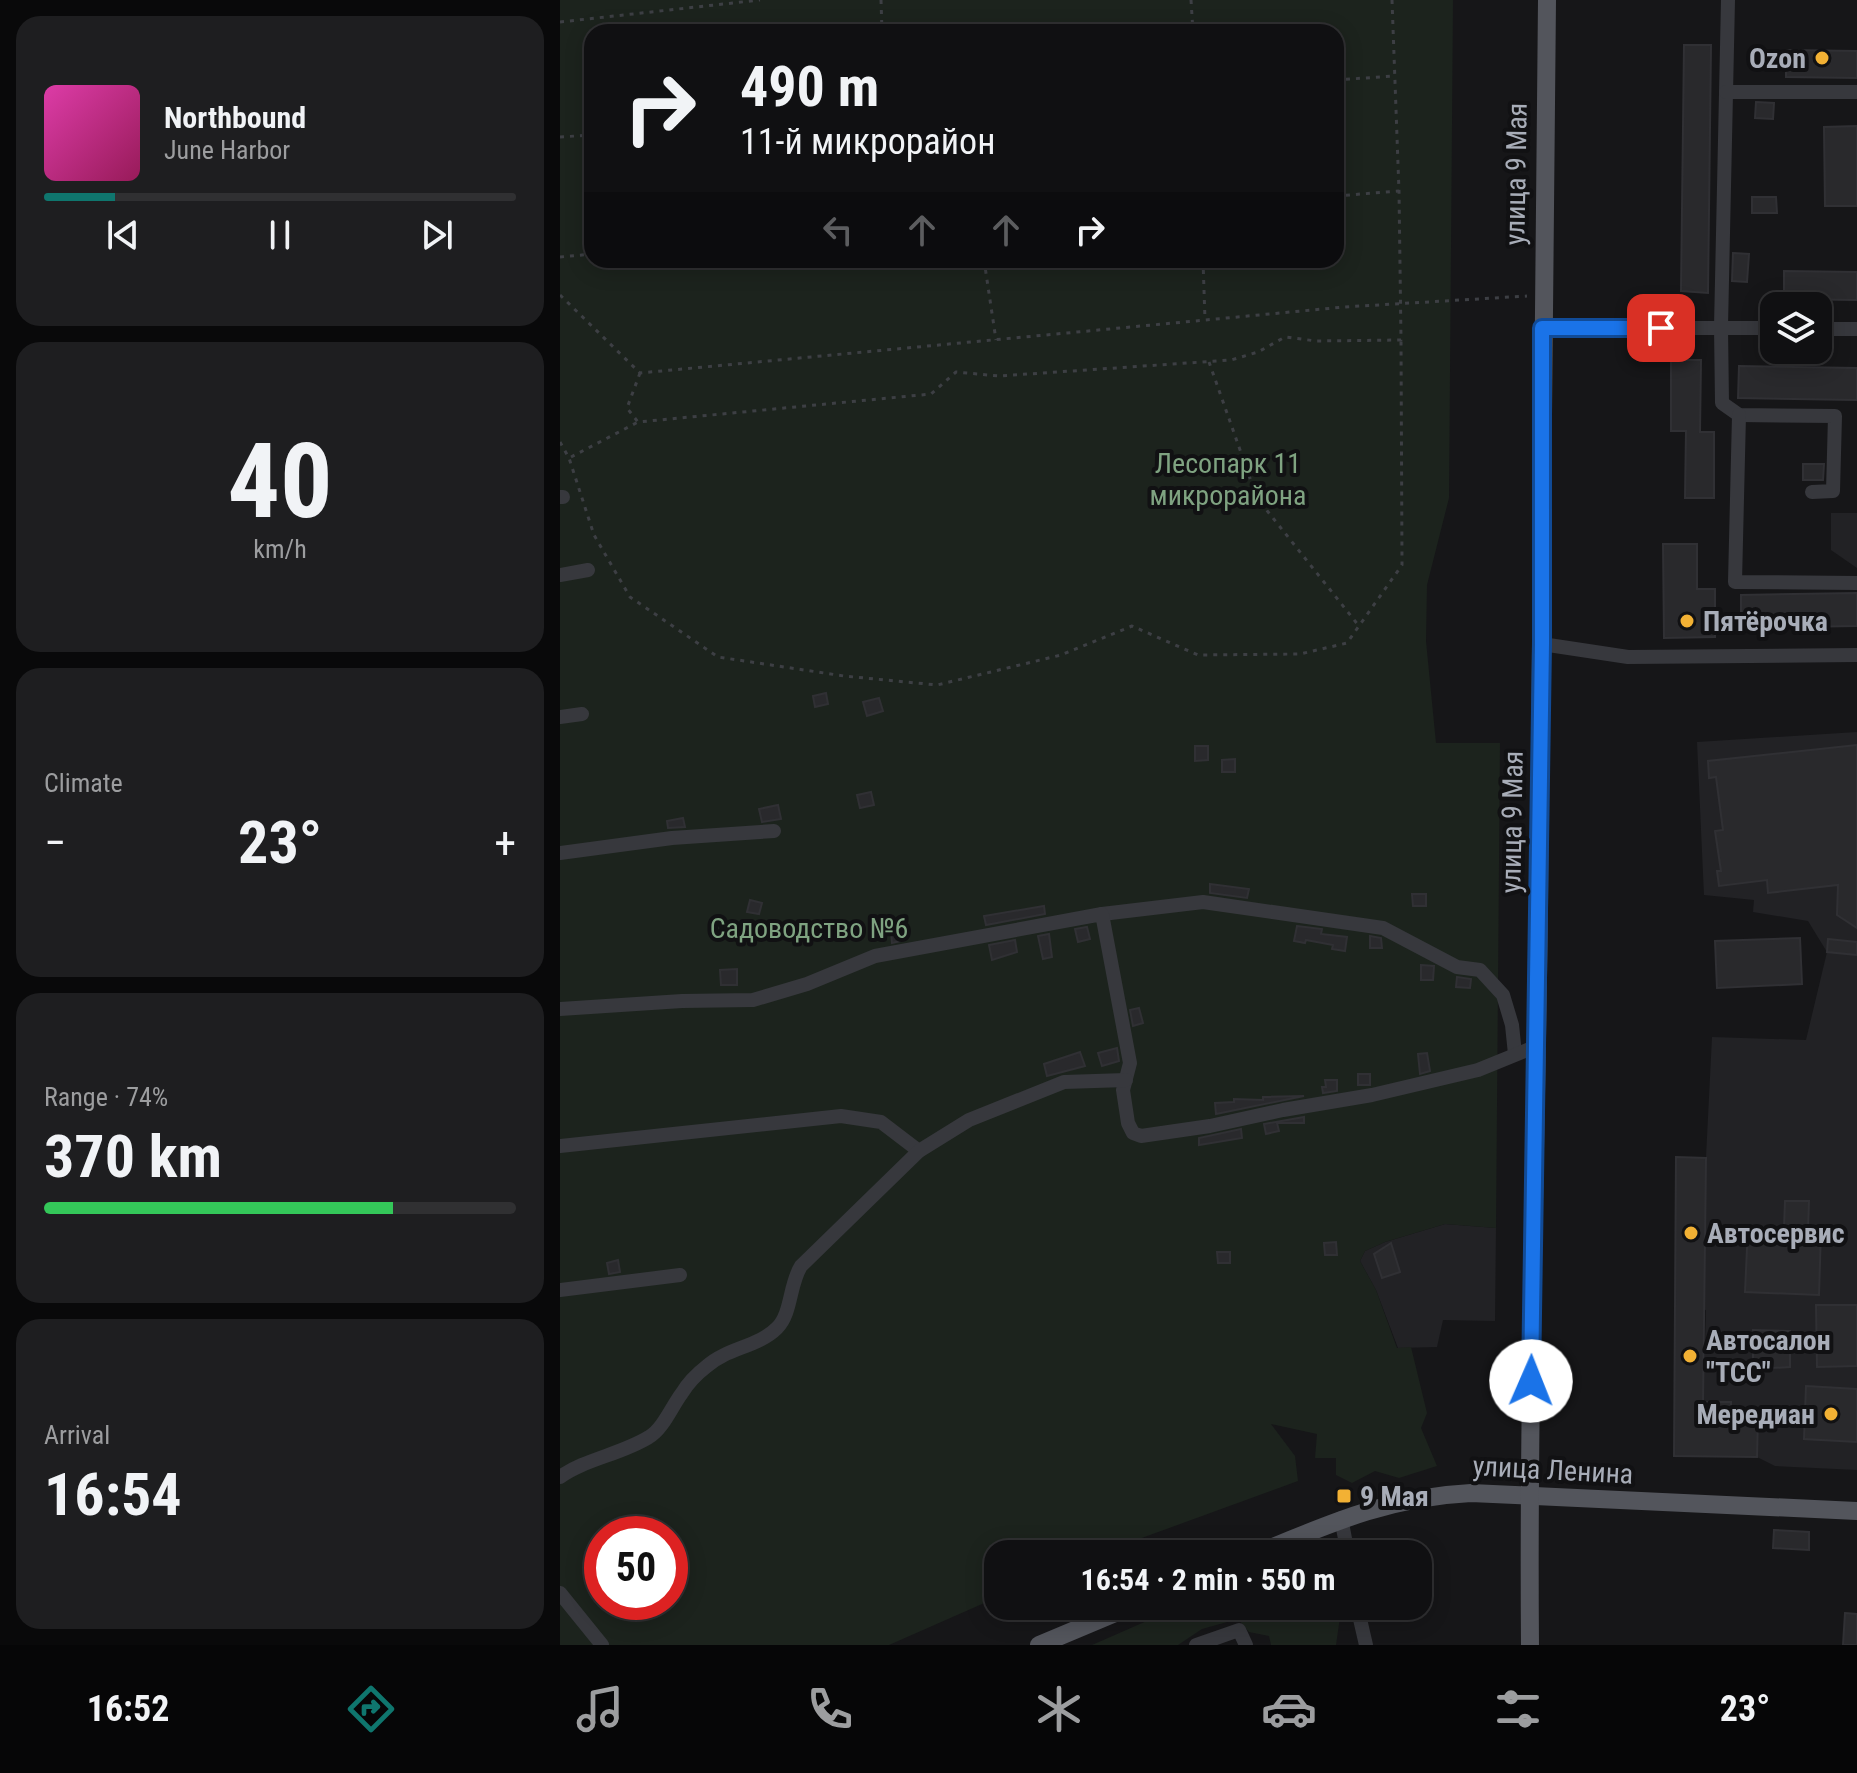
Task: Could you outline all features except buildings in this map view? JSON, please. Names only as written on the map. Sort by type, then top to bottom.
[{"type":"main road","name":"улица 9 Мая","points":[[1530,1645],[1528,1497],[1537,1046],[1547,0]]},
{"type":"main road","name":"улица Ленина","points":[[1289,1540],[1341,1518],[1431,1495],[1471,1493],[1857,1511]]},
{"type":"main road","points":[[1040,1645],[1099,1620]]},
{"type":"street","points":[[1728,0],[1722,403],[1739,415],[1835,416],[1833,491],[1812,492]]},
{"type":"street","points":[[1726,92],[1857,92]]},
{"type":"street","points":[[1542,328],[1760,328]]},
{"type":"street","points":[[1832,329],[1857,329]]},
{"type":"street","points":[[1739,415],[1735,582],[1857,583]]},
{"type":"street","points":[[560,575],[588,570]]},
{"type":"street","points":[[1542,644],[1628,657],[1857,655]]},
{"type":"street","points":[[560,717],[582,714]]},
{"type":"street","points":[[560,853],[672,838],[774,831]]},
{"type":"street","points":[[560,1009],[753,1000],[807,984],[875,956],[1102,914],[1203,902],[1383,928],[1457,967],[1480,970],[1503,995],[1512,1025],[1515,1054]]},
{"type":"street","points":[[1102,914],[1130,1063],[1123,1090],[1128,1123],[1133,1133],[1141,1136],[1372,1095],[1478,1070],[1537,1046]]},
{"type":"street","points":[[560,1477],[570,1469],[603,1459],[652,1436],[684,1389],[709,1364],[730,1351],[764,1338],[779,1327],[787,1311],[793,1280],[801,1266],[919,1151],[969,1120],[1064,1082],[1126,1080]]},
{"type":"street","points":[[560,1146],[841,1116],[881,1122],[919,1151]]},
{"type":"street","points":[[560,1290],[680,1275]]},
{"type":"street","points":[[1341,1518],[1345,1540]]},
{"type":"street","points":[[560,1593],[602,1645]]},
{"type":"street","points":[[1360,1620],[1366,1645]]},
{"type":"street","points":[[1203,1644],[1239,1630],[1246,1645]]},
{"type":"path","points":[[560,22],[760,0]]},
{"type":"path","points":[[881,0],[882,24]]},
{"type":"path","points":[[1191,0],[1192,24]]},
{"type":"path","points":[[560,442],[569,458],[594,535],[630,597],[718,657],[844,676],[937,685],[1061,655],[1132,626],[1198,655],[1300,654],[1347,643],[1402,565],[1402,304],[1392,0]]},
{"type":"path","points":[[1344,79],[1394,76]]},
{"type":"path","points":[[560,137],[584,136]]},
{"type":"path","points":[[1344,195],[1399,191]]},
{"type":"path","points":[[560,257],[584,255]]},
{"type":"path","points":[[985,268],[996,340]]},
{"type":"path","points":[[1203,268],[1205,320]]},
{"type":"path","points":[[560,295],[640,373],[1205,320],[1542,295]]},
{"type":"path","points":[[569,458],[638,422],[931,394],[956,372],[999,376],[1231,360],[1258,352],[1285,337],[1316,341],[1401,340]]},
{"type":"path","points":[[1209,362],[1257,498],[1359,626]]},
{"type":"path","points":[[638,422],[627,408],[640,373]]},
{"type":"shaded area","points":[[1831,513],[1857,513],[1857,568],[1831,550]]},
{"type":"shaded area","points":[[1857,732],[1857,1470],[1775,1466],[1757,1457],[1757,1416],[1731,1416],[1731,1402],[1703,1402],[1706,1310],[1675,1309],[1676,1157],[1706,1157],[1712,1037],[1806,1040],[1827,952],[1808,921],[1753,912],[1754,900],[1704,895],[1697,742]]},
{"type":"shaded area","points":[[1445,1224],[1496,1228],[1495,1321],[1443,1320],[1437,1347],[1398,1348],[1376,1290],[1360,1261],[1365,1251],[1385,1242]]},
{"type":"green space","points":[[560,0],[1453,0],[1449,498],[1427,585],[1426,641],[1436,743],[1500,743],[1496,1228],[1445,1224],[1385,1242],[1365,1251],[1360,1261],[1376,1290],[1397,1348],[1411,1347],[1427,1413],[1421,1428],[1437,1466],[1399,1478],[1375,1471],[1352,1483],[1336,1475],[1336,1458],[1315,1458],[1317,1434],[1271,1424],[1295,1456],[1298,1481],[1136,1540],[984,1540],[984,1603],[889,1645],[560,1645]]},
{"type":"green space","points":[[1149,1620],[1234,1620],[1202,1629],[1178,1645],[1092,1645]]},
{"type":"green space","points":[[1239,1620],[1340,1620],[1336,1645],[1271,1645],[1269,1636],[1249,1632]]},
{"type":"place","name":"Ozon","points":[[1822,58]]},
{"type":"place","name":"Пятёрочка","points":[[1687,621]]},
{"type":"place","name":"Автосервис","points":[[1691,1233]]},
{"type":"place","name":"Автосалон \"ТСС\"","points":[[1690,1356]]},
{"type":"place","name":"Мередиан","points":[[1831,1414]]},
{"type":"place","name":"9 Мая","points":[[1344,1496]]},
{"type":"route","points":[[1531,1381],[1542,644],[1542,328],[1661,328]]},
{"type":"park label","name":"Лесопарк 11 микрорайона","points":[[1228,479]]},
{"type":"park label","name":"Садоводство №6","points":[[809,928]]}]
